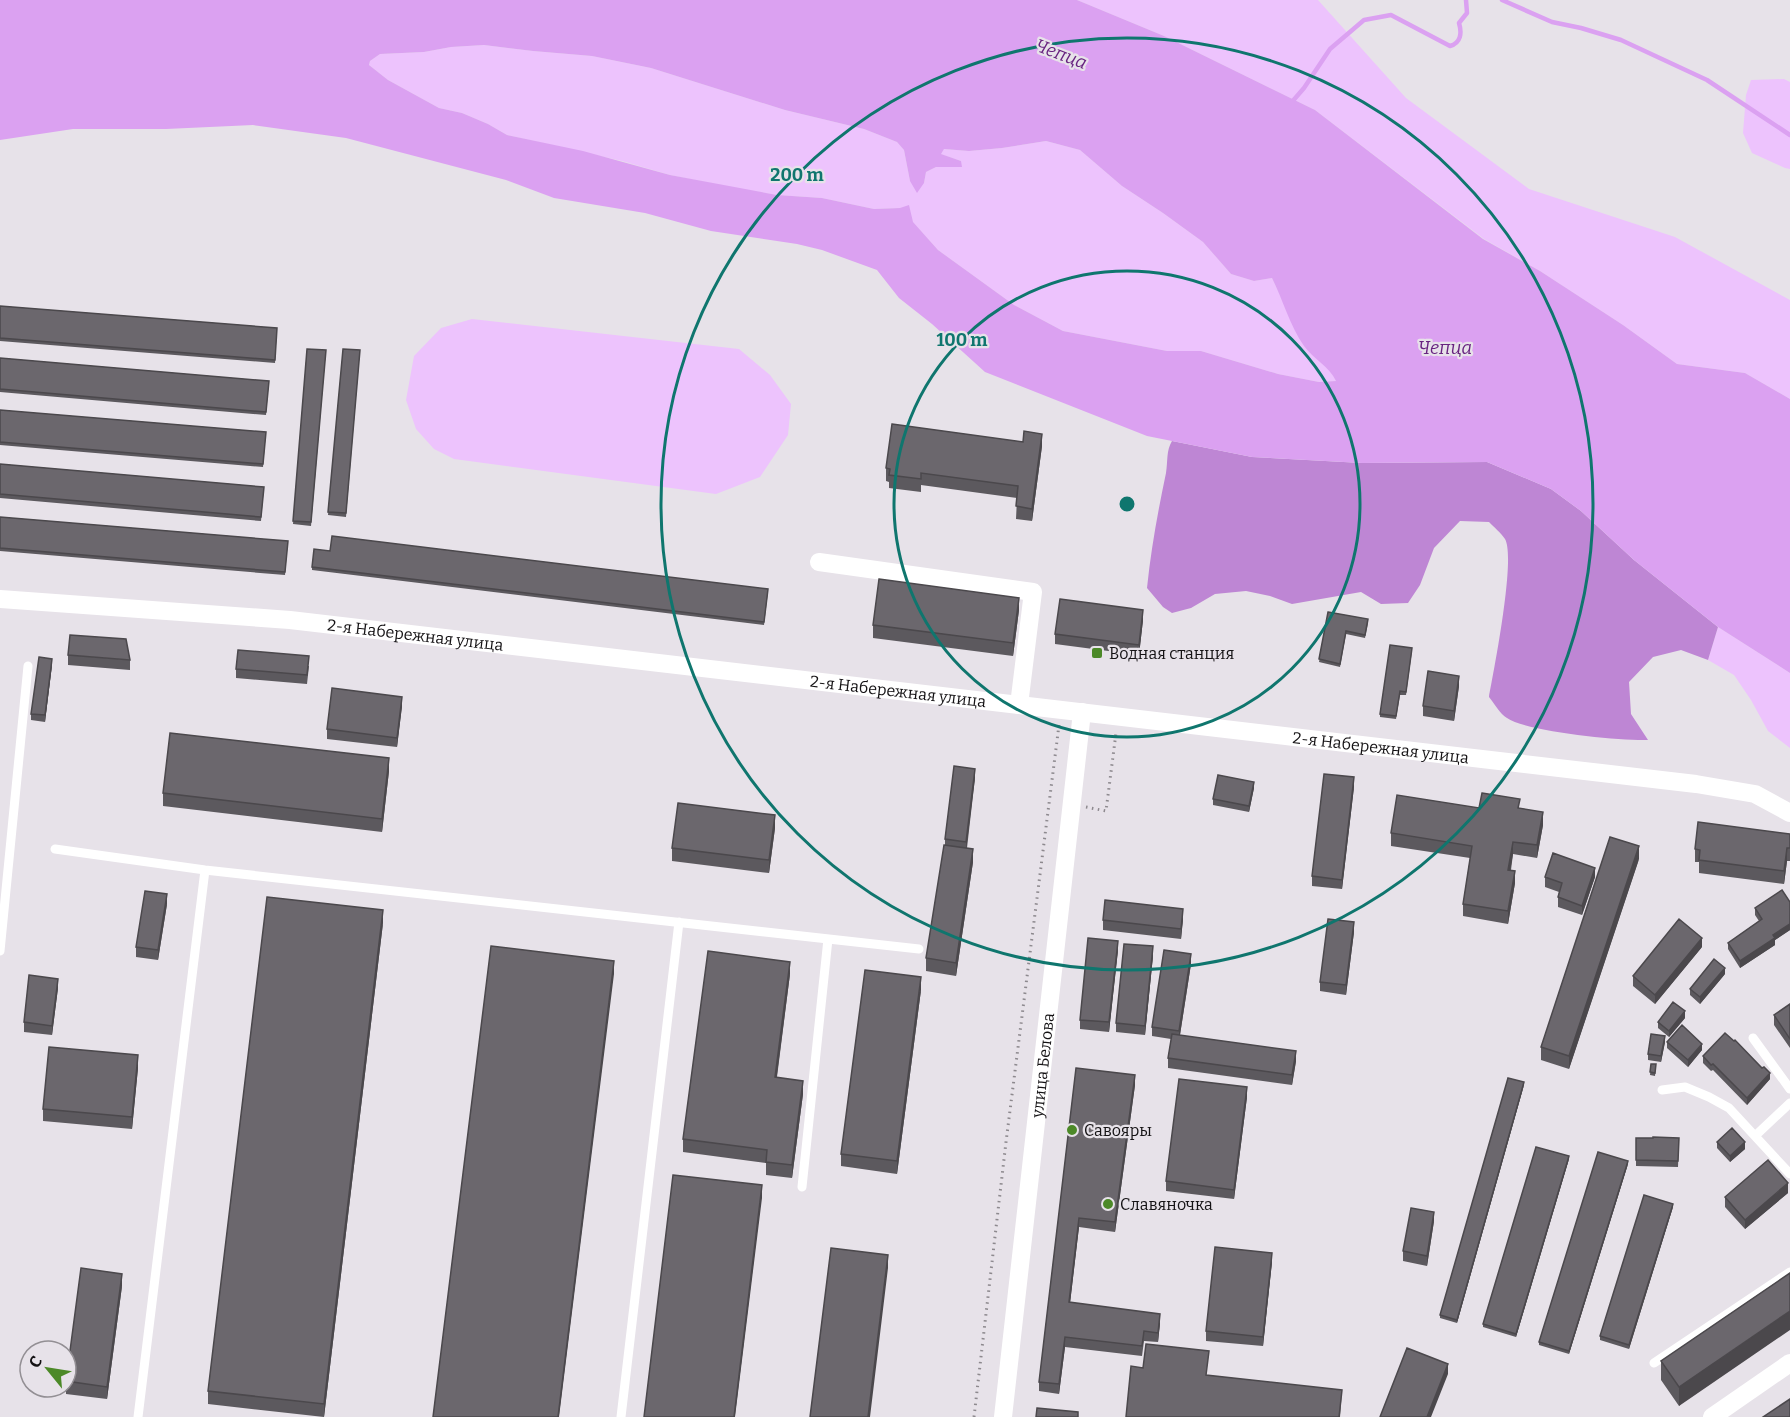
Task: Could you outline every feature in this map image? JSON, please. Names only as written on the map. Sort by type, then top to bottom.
[{"type":"street","points":[[819,562],[1032,592],[1019,705]]},
{"type":"street","name":"2-я Набережная улица","points":[[0,599],[290,620],[1696,784],[1755,794],[1790,813]]},
{"type":"street","name":"улица Белова","points":[[1003,1417],[1082,712]]},
{"type":"street","points":[[1712,1417],[1790,1363]]},
{"type":"lane","points":[[0,951],[28,666]]},
{"type":"lane","points":[[55,849],[205,870],[918,949]]},
{"type":"lane","points":[[138,1417],[205,870]]},
{"type":"lane","points":[[621,1417],[679,922]]},
{"type":"lane","points":[[802,1187],[828,939]]},
{"type":"lane","points":[[1753,1038],[1790,1089]]},
{"type":"lane","points":[[1662,1090],[1685,1087],[1729,1108],[1790,1174]]},
{"type":"lane","points":[[1755,1136],[1790,1103]]},
{"type":"lane","points":[[1654,1363],[1790,1272]]},
{"type":"path","points":[[974,1417],[1059,723]]},
{"type":"path","points":[[1071,805],[1107,811],[1117,729]]},
{"type":"shaded area","points":[[1077,0],[1318,0],[1406,98],[1529,189],[1675,237],[1790,300],[1790,399],[1745,373],[1677,364],[1623,325],[1540,271],[1484,239],[1315,110],[1164,36]]},
{"type":"shaded area","points":[[484,45],[592,56],[651,68],[785,110],[864,129],[897,142],[904,150],[910,181],[924,183],[926,172],[961,161],[940,154],[944,149],[969,151],[1046,141],[1080,150],[1122,186],[1203,242],[1231,274],[1254,281],[1272,278],[1305,347],[1332,373],[1336,381],[1319,382],[1278,374],[1201,351],[1167,351],[1063,331],[1014,305],[938,250],[900,208],[874,209],[822,198],[777,195],[735,188],[670,175],[622,161],[507,135],[462,113],[439,108],[388,80],[369,65],[370,61],[380,54],[424,52],[451,47]]},
{"type":"shaded area","points":[[1784,79],[1790,82],[1790,169],[1752,153],[1743,133],[1746,95],[1751,80]]},
{"type":"shaded area","points":[[472,319],[739,349],[770,375],[791,404],[788,435],[760,477],[716,494],[454,459],[434,449],[416,429],[406,400],[414,356],[441,328]]},
{"type":"shaded area","points":[[1172,441],[1252,457],[1362,463],[1487,462],[1551,489],[1581,511],[1634,560],[1718,627],[1708,660],[1681,650],[1653,657],[1629,682],[1631,714],[1648,740],[1617,739],[1553,731],[1518,723],[1507,718],[1489,697],[1503,615],[1508,550],[1505,539],[1489,522],[1460,521],[1434,548],[1420,585],[1408,603],[1381,604],[1361,592],[1292,604],[1246,591],[1215,594],[1191,608],[1172,613],[1163,607],[1147,588],[1168,452]]},
{"type":"shaded area","points":[[1718,627],[1790,673],[1790,748],[1768,731],[1734,675],[1708,660]]},
{"type":"water","name":"Чепца","points":[[0,0],[1077,0],[1164,36],[1315,110],[1483,239],[1540,271],[1623,325],[1677,364],[1745,373],[1790,399],[1790,673],[1718,627],[1634,560],[1581,511],[1551,489],[1487,462],[1362,463],[1252,457],[1147,436],[985,372],[932,324],[899,298],[877,270],[822,250],[711,231],[645,213],[554,198],[506,180],[346,138],[253,125],[166,129],[73,129],[0,140]],"holes":[[[484,45],[592,56],[651,68],[785,110],[864,129],[897,142],[904,150],[910,181],[917,193],[924,183],[926,172],[936,167],[962,167],[961,161],[941,154],[944,149],[969,151],[1046,141],[1080,150],[1122,186],[1203,242],[1231,274],[1254,281],[1272,278],[1299,338],[1336,381],[1319,382],[1278,374],[1201,351],[1167,351],[1063,331],[1014,305],[938,250],[913,222],[909,205],[900,208],[874,209],[822,198],[777,195],[670,175],[583,151],[507,135],[462,113],[439,108],[388,80],[369,65],[370,61],[380,54],[424,52],[451,47]]]},
{"type":"building","points":[[0,306],[277,328],[275,360],[0,338]]},
{"type":"building","points":[[307,349],[326,350],[311,522],[293,521]]},
{"type":"building","points":[[343,349],[360,350],[346,513],[328,512]]},
{"type":"building","points":[[0,358],[269,381],[266,412],[0,389]]},
{"type":"building","points":[[0,410],[266,432],[263,464],[0,442]]},
{"type":"building","points":[[892,424],[1023,442],[1024,431],[1042,434],[1032,509],[1016,506],[1018,486],[921,473],[921,479],[889,475],[890,469],[886,468]]},
{"type":"building","points":[[0,464],[264,487],[261,517],[0,494]]},
{"type":"building","points":[[0,517],[288,541],[285,572],[0,548]]},
{"type":"building","points":[[332,536],[768,589],[764,622],[312,567],[314,549],[330,551]]},
{"type":"building","points":[[879,579],[1019,598],[1013,643],[873,625]]},
{"type":"building","points":[[1060,599],[1143,610],[1139,645],[1055,634]]},
{"type":"building","points":[[1328,612],[1368,619],[1365,635],[1346,631],[1340,664],[1319,659]]},
{"type":"building","points":[[70,635],[126,639],[130,660],[68,655]]},
{"type":"building","points":[[1390,645],[1412,648],[1406,692],[1400,691],[1396,716],[1380,714]]},
{"type":"building","points":[[238,650],[309,656],[307,675],[236,669]]},
{"type":"building","points":[[39,657],[52,659],[45,715],[31,714]]},
{"type":"building","points":[[1428,671],[1459,676],[1454,711],[1423,706]]},
{"type":"building","points":[[332,688],[402,697],[397,738],[327,729]]},
{"type":"building","points":[[170,733],[389,758],[382,819],[163,793]]},
{"type":"building","points":[[954,766],[975,769],[966,842],[945,839]]},
{"type":"building","points":[[1324,774],[1354,777],[1342,880],[1312,876]]},
{"type":"building","points":[[1218,775],[1254,782],[1249,806],[1213,799]]},
{"type":"building","points":[[1482,793],[1520,799],[1518,808],[1543,812],[1537,845],[1513,842],[1508,870],[1515,871],[1508,911],[1463,904],[1472,846],[1391,833],[1397,795],[1479,808]]},
{"type":"building","points":[[678,803],[775,815],[769,860],[672,848]]},
{"type":"building","points":[[1698,822],[1790,834],[1790,848],[1787,848],[1784,871],[1699,860],[1700,850],[1695,849]]},
{"type":"building","points":[[1610,837],[1639,846],[1569,1056],[1541,1047]]},
{"type":"building","points":[[944,845],[973,849],[956,963],[926,958]]},
{"type":"building","points":[[1553,853],[1595,868],[1582,906],[1558,897],[1562,883],[1545,877]]},
{"type":"building","points":[[1782,890],[1790,902],[1790,924],[1773,935],[1775,938],[1740,961],[1728,943],[1762,919],[1755,908]]},
{"type":"building","points":[[145,891],[167,894],[158,950],[136,947]]},
{"type":"building","points":[[267,897],[383,910],[324,1404],[208,1391]]},
{"type":"building","points":[[1105,900],[1183,909],[1181,929],[1103,920]]},
{"type":"building","points":[[1328,919],[1354,922],[1346,985],[1320,982]]},
{"type":"building","points":[[1679,919],[1702,938],[1655,995],[1633,976]]},
{"type":"building","points":[[1088,938],[1118,941],[1109,1022],[1080,1020]]},
{"type":"building","points":[[1124,944],[1153,946],[1145,1026],[1116,1023]]},
{"type":"building","points":[[491,946],[614,961],[558,1417],[433,1417]]},
{"type":"building","points":[[1164,950],[1191,954],[1179,1031],[1152,1027]]},
{"type":"building","points":[[708,951],[790,962],[775,1077],[803,1081],[792,1165],[766,1162],[767,1150],[683,1139]]},
{"type":"building","points":[[1714,959],[1725,968],[1700,997],[1690,989]]},
{"type":"building","points":[[865,970],[921,977],[897,1161],[841,1154]]},
{"type":"building","points":[[29,975],[58,979],[52,1026],[24,1022]]},
{"type":"building","points":[[1673,1002],[1685,1011],[1669,1031],[1658,1022]]},
{"type":"building","points":[[1790,1004],[1790,1039],[1774,1015]]},
{"type":"building","points":[[1682,1025],[1702,1044],[1688,1060],[1667,1042]]},
{"type":"building","points":[[1725,1033],[1770,1073],[1747,1098],[1703,1056]]},
{"type":"building","points":[[1172,1034],[1296,1051],[1292,1075],[1168,1058]]},
{"type":"building","points":[[1651,1034],[1665,1036],[1661,1056],[1648,1054]]},
{"type":"building","points":[[49,1047],[138,1055],[132,1117],[43,1109]]},
{"type":"building","points":[[1651,1064],[1656,1064],[1655,1073],[1650,1072]]},
{"type":"building","points":[[1076,1068],[1135,1075],[1115,1222],[1079,1218],[1069,1302],[1160,1314],[1158,1333],[1144,1331],[1142,1346],[1065,1337],[1059,1384],[1039,1382]]},
{"type":"building","points":[[1508,1078],[1524,1082],[1457,1320],[1440,1315]]},
{"type":"building","points":[[1179,1079],[1247,1087],[1234,1190],[1166,1181]]},
{"type":"building","points":[[1732,1128],[1745,1142],[1730,1156],[1717,1142]]},
{"type":"building","points":[[1636,1138],[1679,1138],[1678,1161],[1636,1160]]},
{"type":"building","points":[[1536,1147],[1569,1156],[1516,1334],[1483,1324]]},
{"type":"building","points":[[1598,1152],[1628,1161],[1569,1351],[1539,1342]]},
{"type":"building","points":[[1768,1160],[1788,1183],[1745,1220],[1725,1197]]},
{"type":"building","points":[[673,1175],[762,1185],[734,1417],[644,1417]]},
{"type":"building","points":[[1644,1195],[1673,1204],[1629,1345],[1600,1336]]},
{"type":"building","points":[[1411,1208],[1434,1212],[1427,1256],[1403,1251]]},
{"type":"building","points":[[1215,1247],[1272,1253],[1263,1337],[1206,1331]]},
{"type":"building","points":[[831,1248],[888,1255],[868,1417],[810,1417]]},
{"type":"building","points":[[81,1268],[122,1274],[107,1387],[78,1383],[78,1339],[72,1339]]},
{"type":"building","points":[[1790,1273],[1790,1311],[1679,1387],[1661,1361]]},
{"type":"building","points":[[1146,1344],[1209,1351],[1206,1375],[1342,1390],[1339,1417],[1126,1417],[1131,1366],[1143,1368]]},
{"type":"building","points":[[1407,1348],[1448,1364],[1427,1417],[1380,1417]]},
{"type":"building","points":[[1790,1399],[1790,1417],[1763,1417]]},
{"type":"building","points":[[1037,1408],[1078,1412],[1078,1417],[1036,1417]]},
{"type":"waterway","points":[[1291,103],[1330,49],[1364,20],[1391,15],[1450,46],[1454,45],[1460,37],[1459,23],[1467,13],[1466,0]]},
{"type":"waterway","points":[[1502,0],[1552,22],[1621,40],[1707,80],[1790,135]]},
{"type":"place","name":"Водная станция","points":[[1097,653]]},
{"type":"place","name":"Савояры","points":[[1072,1130]]},
{"type":"place","name":"Славяночка","points":[[1108,1204]]}]
